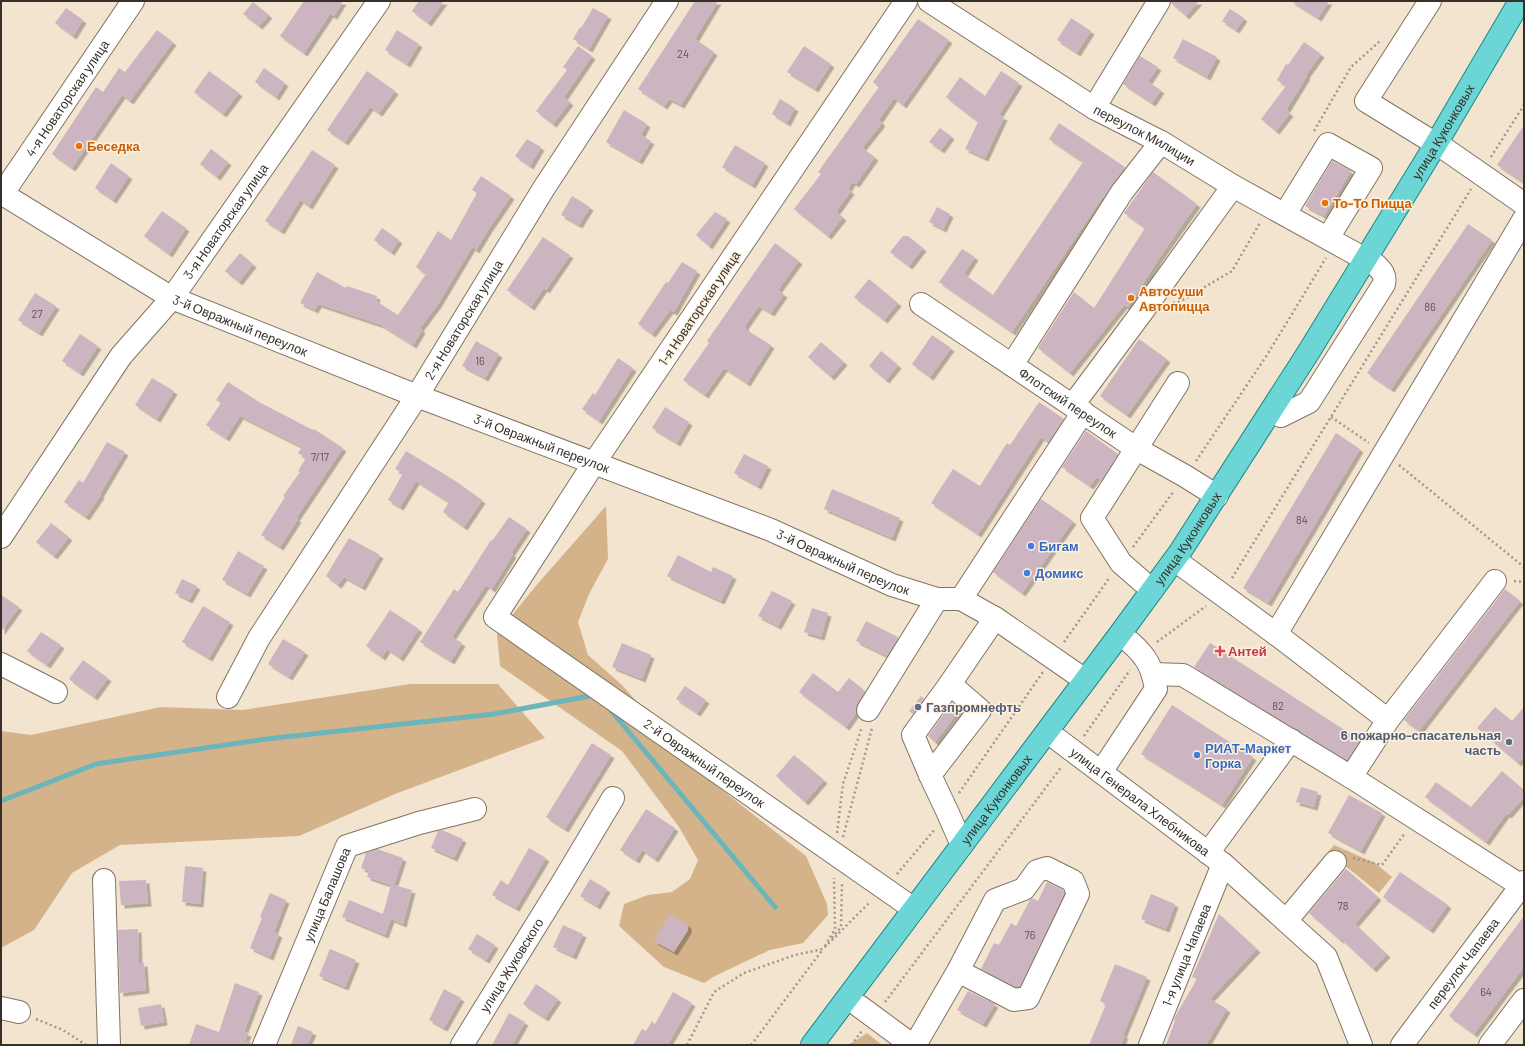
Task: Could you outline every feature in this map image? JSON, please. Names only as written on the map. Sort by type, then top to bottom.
[{"type":"main road","name":"улица Куконковых","points":[[1441,146],[1520,1]]},
{"type":"main road","name":"улица Куконковых","points":[[830,1045],[1130,642],[1183,566],[1322,354],[1371,262],[1441,146],[1524,17]]},
{"type":"main road","name":"улица Куконковых","points":[[812,1045],[1180,552],[1308,353],[1371,262]]},
{"type":"street","name":"4-я Новаторская улица","points":[[1,195],[133,1]]},
{"type":"street","name":"3-я Новаторская улица","points":[[1,538],[121,356],[172,298],[379,1]]},
{"type":"street","name":"2-я Новаторская улица","points":[[228,698],[259,638],[417,396],[544,188],[667,1]]},
{"type":"street","name":"1-я Новаторская улица","points":[[494,617],[594,463],[906,1]]},
{"type":"street","name":"переулок Милиции","points":[[929,1],[1094,108],[1161,142],[1233,186],[1371,262]]},
{"type":"street","points":[[1094,108],[1159,1]]},
{"type":"street","points":[[1430,1],[1366,101],[1441,146],[1524,204]]},
{"type":"street","points":[[1012,365],[1122,192],[1161,142]]},
{"type":"street","points":[[1277,210],[1328,144],[1371,168],[1332,240]]},
{"type":"street","points":[[960,599],[1078,409],[1142,312],[1233,186]]},
{"type":"street","name":"3-й Овражный переулок","points":[[1,195],[172,298],[417,396],[771,530],[892,585],[937,599],[960,599],[995,618],[1085,680]]},
{"type":"street","points":[[1276,634],[1383,452],[1524,219]]},
{"type":"street","name":"Флотский переулок","points":[[921,304],[1137,449],[1217,496]]},
{"type":"street","points":[[1152,590],[1121,564],[1092,518],[1178,383]]},
{"type":"street","points":[[1183,566],[1276,634],[1388,720]]},
{"type":"street","points":[[1351,777],[1388,720],[1495,581]]},
{"type":"street","points":[[871,717],[937,599]]},
{"type":"street","name":"2-й Овражный переулок","points":[[494,617],[838,848],[884,888],[914,909]]},
{"type":"street","points":[[962,845],[913,735],[995,618]]},
{"type":"street","points":[[1101,772],[1156,689],[1153,674],[1142,653],[1130,642]]},
{"type":"street","points":[[1,664],[56,692]]},
{"type":"street","points":[[1153,674],[1183,675],[1522,883]]},
{"type":"street","points":[[930,775],[980,710],[950,684]]},
{"type":"street","name":"улица Генерала Хлебникова","points":[[1058,739],[1216,859],[1326,957],[1361,1045]]},
{"type":"street","name":"1-я улица Чапаева","points":[[1150,1045],[1216,859],[1291,740]]},
{"type":"street","name":"улица Жуковского","points":[[462,1045],[561,885],[612,798]]},
{"type":"street","name":"улица Балашова","points":[[264,1045],[347,846],[419,823],[475,809]]},
{"type":"street","points":[[1286,921],[1335,862]]},
{"type":"street","points":[[859,1006],[914,1045],[958,970],[995,900],[1024,889],[1037,870],[1047,868],[1073,881],[1078,894],[1028,998],[1014,1000],[958,970]]},
{"type":"street","points":[[104,880],[109,1045]]},
{"type":"street","name":"переулок Чапаева","points":[[1402,1045],[1522,883]]},
{"type":"street","points":[[1490,1045],[1524,1000]]},
{"type":"path","points":[[1312,133],[1351,67],[1381,41]]},
{"type":"path","points":[[1142,312],[1181,301],[1232,272],[1277,210]]},
{"type":"path","points":[[687,1045],[714,992],[744,974],[795,955],[823,950],[884,888],[937,826],[1104,584],[1121,564],[1185,476],[1267,356],[1332,240]]},
{"type":"path","points":[[1331,417],[1383,452],[1524,567]]},
{"type":"path","points":[[838,848],[871,730],[871,717]]},
{"type":"path","points":[[823,950],[835,929],[838,848],[843,784],[871,717]]},
{"type":"path","points":[[1335,862],[1344,857],[1382,865],[1416,818]]},
{"type":"path","points":[[751,1045],[841,927],[842,881]]},
{"type":"path","points":[[10,1010],[63,1030],[86,1045]]},
{"type":"shaded area","points":[[606,506],[608,559],[589,594],[578,622],[588,655],[622,685],[698,771],[806,856],[827,904],[828,915],[803,943],[770,950],[713,977],[704,983],[664,967],[619,926],[624,904],[648,895],[672,892],[690,879],[698,860],[679,827],[622,751],[500,666],[497,634],[534,588]]},
{"type":"shaded area","points":[[410,684],[498,684],[545,738],[395,794],[299,836],[120,845],[72,873],[34,930],[1,948],[1,731],[31,735],[161,707],[243,710]]},
{"type":"shaded area","points":[[1334,845],[1375,863],[1392,877],[1379,893],[1328,852]]},
{"type":"shaded area","points":[[867,1033],[882,1045],[849,1045]]},
{"type":"building","points":[[304,1],[343,1],[334,16],[330,14],[304,53],[280,36]]},
{"type":"building","points":[[419,1],[444,1],[428,23],[412,11]]},
{"type":"building","points":[[695,1],[718,1],[695,39],[714,52],[681,105],[669,99],[664,106],[638,89]]},
{"type":"building","points":[[1171,1],[1199,1],[1186,16],[1171,3]]},
{"type":"building","points":[[1291,1],[1329,1],[1318,18]]},
{"type":"building","points":[[253,2],[269,15],[259,26],[243,14]]},
{"type":"building","points":[[66,8],[83,20],[73,36],[55,23]]},
{"type":"building","points":[[593,8],[608,16],[589,49],[573,39]]},
{"type":"building","points":[[1230,9],[1244,18],[1236,30],[1222,21]]},
{"type":"building","points":[[1071,18],[1091,31],[1077,53],[1057,40]]},
{"type":"building","points":[[918,19],[949,40],[903,105],[894,98],[879,120],[882,123],[862,148],[875,157],[856,184],[852,182],[848,189],[851,191],[836,212],[843,217],[828,236],[794,209],[821,174],[818,172],[879,87],[873,82]]},
{"type":"building","points":[[157,30],[173,42],[130,101],[122,95],[72,168],[52,154],[96,87],[103,92],[119,68],[125,72]]},
{"type":"building","points":[[397,30],[419,44],[407,64],[385,50]]},
{"type":"building","points":[[1183,39],[1217,57],[1207,77],[1173,58]]},
{"type":"building","points":[[1304,42],[1321,54],[1306,75],[1307,76],[1286,110],[1290,113],[1276,131],[1261,119],[1286,86],[1277,80],[1286,64],[1288,65]]},
{"type":"building","points":[[578,46],[592,56],[564,97],[570,102],[553,124],[536,111],[567,70],[563,67]]},
{"type":"building","points":[[804,46],[831,64],[815,89],[787,72]]},
{"type":"building","points":[[1140,56],[1158,67],[1148,82],[1161,90],[1152,103],[1123,84]]},
{"type":"building","points":[[264,68],[285,83],[276,97],[255,82]]},
{"type":"building","points":[[209,71],[239,93],[223,114],[194,92]]},
{"type":"building","points":[[367,71],[395,91],[379,113],[370,107],[345,142],[327,130]]},
{"type":"building","points":[[1001,71],[1019,83],[999,115],[1004,117],[985,158],[965,149],[978,122],[946,97],[960,77],[985,96]]},
{"type":"building","points":[[780,99],[795,108],[787,123],[772,114]]},
{"type":"building","points":[[624,110],[647,124],[641,135],[651,141],[639,161],[606,142]]},
{"type":"building","points":[[1059,123],[1125,167],[1102,198],[1012,332],[939,282],[962,249],[975,257],[964,274],[993,295],[1083,162],[1049,139]]},
{"type":"building","points":[[1524,125],[1524,183],[1497,165]]},
{"type":"building","points":[[940,128],[951,136],[941,150],[929,142]]},
{"type":"building","points":[[527,139],[541,147],[530,166],[515,156]]},
{"type":"building","points":[[735,145],[765,163],[752,185],[722,167]]},
{"type":"building","points":[[211,149],[228,162],[217,177],[200,164]]},
{"type":"building","points":[[312,150],[335,165],[309,206],[300,200],[281,231],[265,221]]},
{"type":"building","points":[[1332,161],[1351,171],[1324,216],[1305,206]]},
{"type":"building","points":[[111,163],[129,176],[113,200],[95,188]]},
{"type":"building","points":[[1153,172],[1197,204],[1162,254],[1128,307],[1124,305],[1070,373],[1038,348],[1074,292],[1094,308],[1145,228],[1124,213]]},
{"type":"building","points":[[481,176],[511,196],[476,250],[472,247],[438,304],[420,328],[422,330],[413,345],[381,325],[318,304],[315,310],[300,303],[317,272],[346,288],[347,286],[377,296],[376,301],[398,315],[426,274],[416,267],[438,231],[451,240],[477,193],[472,190]]},
{"type":"building","points":[[572,196],[590,207],[579,225],[561,215]]},
{"type":"building","points":[[937,207],[950,214],[943,229],[929,222]]},
{"type":"building","points":[[162,211],[186,228],[169,254],[144,236]]},
{"type":"building","points":[[715,212],[727,219],[709,246],[696,235]]},
{"type":"building","points":[[1468,224],[1492,240],[1391,389],[1367,373]]},
{"type":"building","points":[[382,228],[399,240],[391,252],[374,240]]},
{"type":"building","points":[[903,236],[908,236],[923,248],[909,266],[890,252]]},
{"type":"building","points":[[543,237],[570,255],[546,290],[544,288],[531,307],[507,290]]},
{"type":"building","points":[[775,243],[799,261],[778,290],[784,294],[771,313],[759,306],[745,326],[745,329],[771,345],[747,383],[724,368],[705,395],[683,380],[709,343],[707,341]]},
{"type":"building","points":[[240,253],[253,264],[239,282],[225,271]]},
{"type":"building","points":[[682,262],[697,271],[674,312],[670,310],[652,334],[638,324],[666,282],[668,283]]},
{"type":"building","points":[[869,279],[898,303],[884,320],[854,297]]},
{"type":"building","points":[[35,293],[56,306],[39,333],[18,320]]},
{"type":"building","points":[[80,334],[98,346],[80,373],[62,361]]},
{"type":"building","points":[[932,335],[951,348],[930,377],[912,364]]},
{"type":"building","points":[[1139,339],[1167,359],[1127,415],[1100,396]]},
{"type":"building","points":[[476,341],[499,354],[485,378],[462,366]]},
{"type":"building","points":[[821,342],[844,362],[831,377],[808,357]]},
{"type":"building","points":[[881,351],[898,365],[886,380],[869,366]]},
{"type":"building","points":[[618,358],[633,368],[599,421],[582,409],[593,393],[595,395]]},
{"type":"building","points":[[152,378],[174,391],[157,419],[135,405]]},
{"type":"building","points":[[228,382],[259,402],[313,430],[314,429],[343,448],[296,518],[298,519],[280,547],[261,535],[285,497],[283,496],[300,472],[298,471],[306,458],[298,453],[302,447],[240,416],[226,438],[206,425],[221,403],[216,400]]},
{"type":"building","points":[[1039,402],[1064,419],[1048,442],[1041,437],[978,534],[931,503],[953,469],[980,486],[1007,443],[1010,445]]},
{"type":"building","points":[[665,407],[689,422],[677,443],[652,428]]},
{"type":"building","points":[[1086,431],[1118,454],[1101,481],[1097,477],[1090,486],[1062,467]]},
{"type":"building","points":[[1336,433],[1360,449],[1268,603],[1243,588]]},
{"type":"building","points":[[107,442],[125,452],[100,494],[101,495],[86,517],[64,502],[79,480],[83,483]]},
{"type":"building","points":[[406,451],[454,480],[482,500],[464,527],[443,512],[449,502],[416,481],[400,507],[388,500],[403,473],[395,469]]},
{"type":"building","points":[[744,454],[768,466],[758,486],[734,473]]},
{"type":"building","points":[[832,489],[900,518],[892,538],[824,509]]},
{"type":"building","name":"Бигам","points":[[1041,499],[1073,521],[1022,593],[993,572]]},
{"type":"building","points":[[509,517],[527,529],[511,553],[513,554],[492,589],[486,585],[452,637],[462,643],[451,661],[420,642],[454,589],[458,592],[491,540],[492,541]]},
{"type":"building","points":[[51,523],[69,537],[54,556],[36,542]]},
{"type":"building","points":[[349,538],[380,555],[362,587],[344,577],[338,585],[326,576]]},
{"type":"building","points":[[238,551],[264,566],[247,594],[222,580]]},
{"type":"building","points":[[678,555],[711,572],[713,567],[733,576],[721,601],[667,576]]},
{"type":"building","points":[[182,579],[197,586],[189,600],[175,593]]},
{"type":"building","points":[[1505,589],[1520,601],[1419,731],[1404,720]]},
{"type":"building","points":[[772,591],[792,601],[778,626],[758,616]]},
{"type":"building","points":[[1,595],[19,607],[1,632]]},
{"type":"building","points":[[203,606],[230,622],[209,658],[182,642]]},
{"type":"building","points":[[812,608],[828,613],[821,637],[804,632]]},
{"type":"building","points":[[390,610],[419,629],[400,658],[387,649],[382,657],[366,646]]},
{"type":"building","points":[[866,621],[898,637],[887,656],[856,641]]},
{"type":"building","points":[[41,632],[61,645],[47,665],[27,651]]},
{"type":"building","points":[[283,639],[305,652],[289,677],[268,664]]},
{"type":"building","points":[[622,643],[651,655],[642,679],[612,667]]},
{"type":"building","points":[[1210,643],[1360,740],[1347,760],[1194,667]]},
{"type":"building","points":[[83,660],[108,678],[94,697],[69,679]]},
{"type":"building","points":[[813,673],[838,692],[849,678],[865,691],[857,704],[856,713],[846,727],[799,692]]},
{"type":"building","points":[[685,686],[706,700],[697,713],[676,699]]},
{"type":"building","points":[[921,696],[924,699],[913,714],[909,711]]},
{"type":"building","points":[[952,703],[960,709],[935,742],[928,736]]},
{"type":"building","name":"РИАТ-Маркет Горка","points":[[1172,705],[1253,757],[1222,805],[1141,754]]},
{"type":"building","name":"6 пожарно-спасательная часть","points":[[1495,707],[1512,721],[1524,707],[1524,756],[1518,763],[1477,728]]},
{"type":"building","points":[[592,743],[611,755],[565,829],[546,817]]},
{"type":"building","points":[[794,755],[824,780],[805,802],[776,776]]},
{"type":"building","points":[[1502,771],[1524,790],[1524,797],[1508,815],[1506,814],[1486,842],[1425,797],[1436,782],[1471,807]]},
{"type":"building","points":[[1301,787],[1318,792],[1314,807],[1296,802]]},
{"type":"building","points":[[1349,795],[1382,813],[1361,851],[1328,833]]},
{"type":"building","points":[[646,809],[675,828],[655,859],[642,850],[636,860],[620,850]]},
{"type":"building","points":[[442,830],[463,839],[454,858],[431,848],[438,831]]},
{"type":"building","points":[[529,848],[546,858],[516,908],[492,895],[501,880],[508,885]]},
{"type":"building","points":[[377,849],[403,858],[394,885],[412,890],[403,924],[391,919],[385,935],[342,917],[349,900],[383,914],[391,885],[367,877],[369,871],[361,868],[366,853]]},
{"type":"building","points":[[185,866],[203,868],[200,904],[182,902]]},
{"type":"building","points":[[1346,869],[1378,897],[1355,924],[1387,954],[1373,969],[1341,939],[1340,940],[1309,913]]},
{"type":"building","points":[[1400,872],[1448,905],[1430,930],[1383,897]]},
{"type":"building","points":[[590,879],[607,889],[597,906],[580,896]]},
{"type":"building","points":[[146,880],[148,903],[121,905],[119,881]]},
{"type":"building","points":[[1047,882],[1063,890],[1064,893],[1020,987],[1016,987],[981,969],[994,943],[999,945],[1011,923],[1016,926],[1032,898],[1038,901]]},
{"type":"building","points":[[270,893],[286,900],[274,932],[279,934],[270,957],[250,948]]},
{"type":"building","points":[[1151,894],[1175,904],[1166,929],[1141,919]]},
{"type":"building","points":[[670,914],[688,925],[688,930],[674,952],[654,941]]},
{"type":"building","points":[[1219,914],[1257,949],[1210,999],[1227,1009],[1206,1045],[1166,1045],[1176,1015],[1197,979],[1192,977]]},
{"type":"building","points":[[1524,916],[1524,967],[1474,1034],[1449,1016]]},
{"type":"building","points":[[563,925],[583,934],[573,956],[553,947]]},
{"type":"building","points":[[138,929],[139,963],[144,963],[146,990],[120,993],[118,930]]},
{"type":"building","points":[[477,934],[495,945],[486,960],[468,949]]},
{"type":"building","points":[[330,949],[356,960],[345,987],[319,976]]},
{"type":"building","points":[[1115,964],[1147,977],[1123,1035],[1125,1035],[1121,1045],[1089,1045],[1106,1004],[1100,1001]]},
{"type":"building","points":[[235,983],[259,992],[244,1032],[248,1033],[245,1041],[251,1042],[250,1045],[189,1045],[196,1024],[219,1032]]},
{"type":"building","points":[[536,984],[558,999],[545,1018],[523,1004]]},
{"type":"building","points":[[444,989],[461,998],[444,1028],[429,1020]]},
{"type":"building","points":[[968,991],[995,1004],[983,1024],[957,1010]]},
{"type":"building","points":[[673,992],[692,1003],[668,1044],[670,1045],[633,1045],[642,1029],[646,1031],[652,1021],[655,1024]]},
{"type":"building","points":[[161,1004],[164,1022],[141,1026],[138,1008]]},
{"type":"building","points":[[509,1013],[525,1022],[512,1045],[492,1045]]},
{"type":"building","points":[[298,1026],[313,1032],[307,1045],[291,1045]]},
{"type":"waterway","points":[[1,801],[96,764],[266,739],[494,714],[595,695]]},
{"type":"waterway","points":[[609,708],[775,907]]},
{"type":"place","name":"Беседка","points":[[79,146]]},
{"type":"place","name":"То-То Пицца","points":[[1325,203]]},
{"type":"place","name":"Автосуши Автопицца","points":[[1131,298]]},
{"type":"place","name":"Бигам","points":[[1031,546]]},
{"type":"place","name":"Домикс","points":[[1027,573]]},
{"type":"place","name":"Антей","points":[[1220,651]]},
{"type":"place","name":"Газпромнефть","points":[[918,707]]},
{"type":"place","name":"6 пожарно-спасательная часть","points":[[1509,742]]},
{"type":"place","name":"РИАТ-Маркет Горка","points":[[1197,755]]}]
